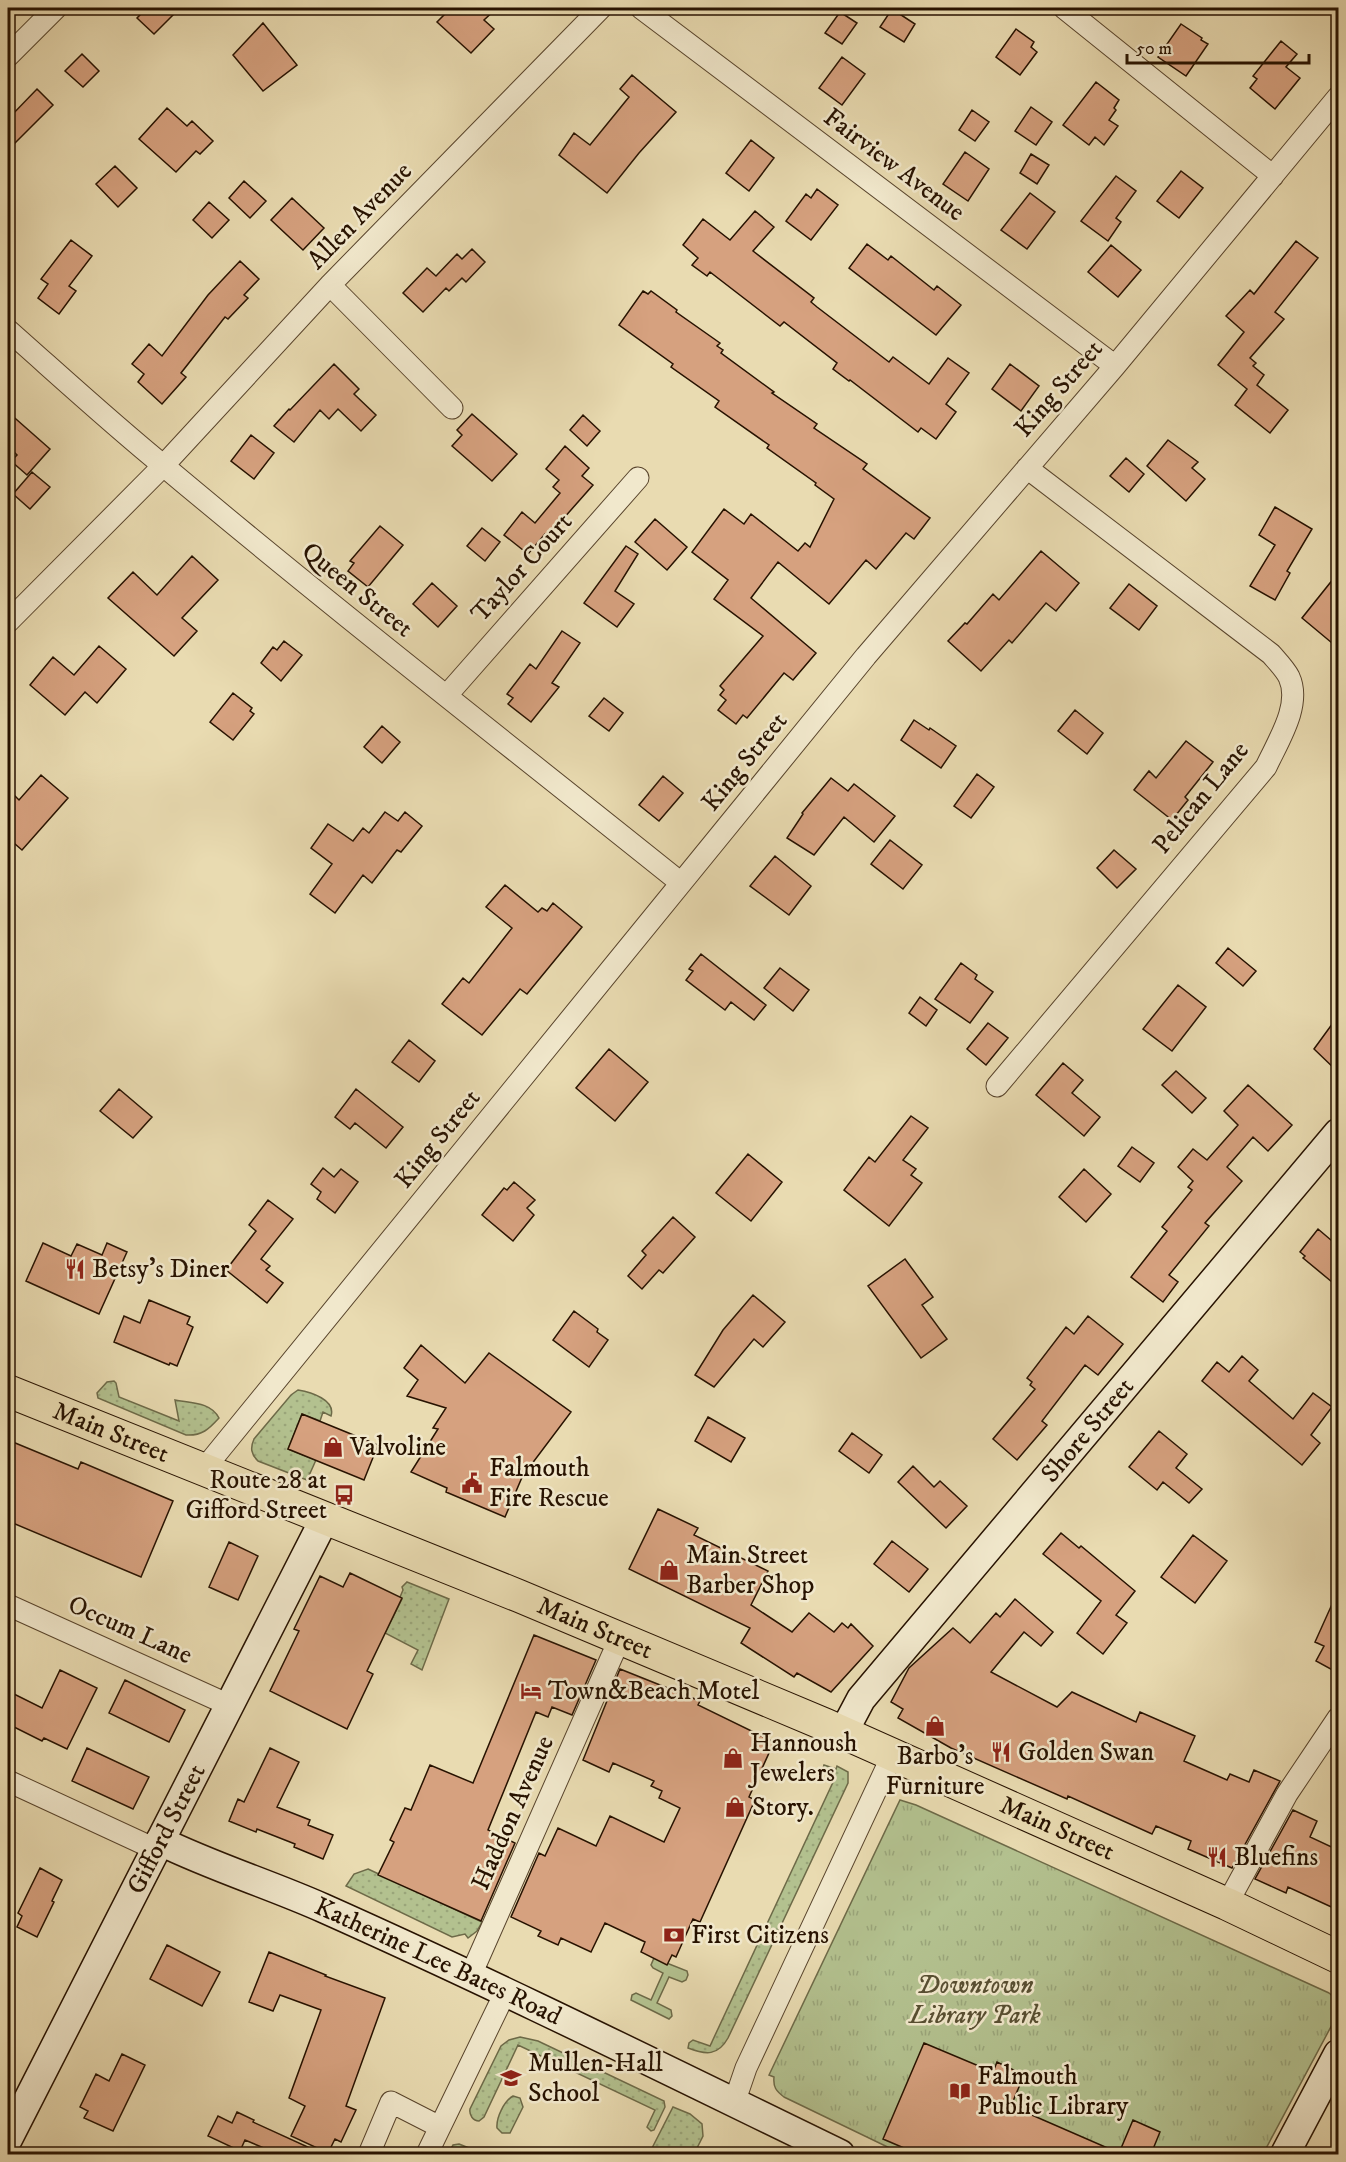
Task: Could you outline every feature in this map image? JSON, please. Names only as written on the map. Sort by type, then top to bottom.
[{"type":"main road","name":"Shore Street","points":[[843,1733],[861,1699],[1338,1133]]},
{"type":"main road","name":"Main Street","points":[[8,1391],[620,1638],[843,1733],[1227,1904],[1338,1957]]},
{"type":"main road","name":"Gifford Street","points":[[8,2139],[324,1518]]},
{"type":"main road","name":"Katherine Lee Bates Road","points":[[157,1845],[191,1856],[322,1908],[840,2154]]},
{"type":"main road","points":[[1285,2154],[1338,2054]]},
{"type":"street","points":[[8,56],[56,8]]},
{"type":"street","name":"Allen Avenue","points":[[8,622],[163,466],[330,285],[601,8]]},
{"type":"street","name":"Fairview Avenue","points":[[641,8],[1115,366]]},
{"type":"street","points":[[1064,8],[1273,176]]},
{"type":"street","name":"King Street","points":[[204,1469],[866,656],[1115,366],[1338,98]]},
{"type":"street","points":[[330,285],[452,408]]},
{"type":"street","name":"Queen Street","points":[[8,330],[163,466],[351,620],[447,694],[681,883]]},
{"type":"street","name":"Pelican Lane","points":[[997,1086],[1266,766],[1286,722],[1293,696],[1289,676],[1271,654],[1027,468]]},
{"type":"street","name":"Taylor Court","points":[[447,694],[638,478]]},
{"type":"street","name":"Occum Lane","points":[[8,1605],[229,1705]]},
{"type":"street","name":"Haddon Avenue","points":[[470,1977],[620,1638]]},
{"type":"street","points":[[1227,1904],[1287,1794],[1338,1718]]},
{"type":"street","points":[[734,2103],[752,2054],[892,1756]]},
{"type":"street","points":[[8,1781],[157,1845]]},
{"type":"street","points":[[427,2154],[504,1993]]},
{"type":"street","points":[[369,2154],[392,2102],[441,2127]]},
{"type":"green space","points":[[114,1381],[119,1397],[179,1421],[175,1400],[206,1406],[219,1418],[205,1431],[186,1435],[98,1398],[97,1393],[107,1382]]},
{"type":"green space","points":[[298,1390],[321,1398],[330,1405],[332,1410],[331,1416],[323,1412],[320,1421],[302,1414],[288,1449],[316,1460],[307,1480],[258,1461],[252,1451],[254,1439],[291,1395]]},
{"type":"green space","points":[[407,1582],[449,1599],[422,1670],[411,1664],[418,1650],[385,1633],[402,1599],[400,1597],[402,1587]]},
{"type":"green space","points":[[824,1765],[836,1769],[837,1766],[848,1772],[848,1783],[728,2038],[716,2051],[706,2053],[688,2048],[689,2043],[693,2040],[710,2046],[835,1778],[822,1771]]},
{"type":"green space","name":"Downtown Library Park","points":[[900,1800],[916,1805],[1329,1993],[1335,1999],[1334,2021],[1263,2154],[902,2154],[779,2093],[774,2077],[769,2075]]},
{"type":"green space","points":[[368,1869],[482,1922],[477,1931],[468,1938],[465,1934],[452,1937],[346,1886],[354,1874]]},
{"type":"green space","points":[[654,1958],[687,1971],[688,1975],[682,1982],[669,1977],[657,2003],[671,2010],[672,2016],[669,2019],[631,2000],[632,1995],[636,1993],[651,2000],[663,1973],[651,1965]]},
{"type":"green space","points":[[520,2037],[538,2041],[664,2101],[665,2107],[654,2130],[651,2131],[647,2127],[655,2110],[518,2045],[484,2117],[479,2121],[475,2120],[470,2109],[501,2046],[509,2040]]},
{"type":"green space","points":[[513,2096],[520,2098],[523,2107],[510,2133],[502,2133],[497,2128],[498,2119],[501,2110]]},
{"type":"green space","points":[[673,2107],[690,2114],[702,2124],[703,2136],[694,2154],[649,2154]]},
{"type":"green space","points":[[459,2144],[484,2154],[448,2154],[453,2145]]},
{"type":"building","points":[[147,8],[180,8],[154,34],[137,18]]},
{"type":"building","points":[[451,8],[497,8],[484,20],[494,29],[471,53],[437,22]]},
{"type":"building","points":[[892,9],[915,24],[904,42],[880,27]]},
{"type":"building","points":[[840,12],[857,23],[842,44],[825,33]]},
{"type":"building","points":[[263,23],[297,65],[263,91],[233,55]]},
{"type":"building","points":[[1181,24],[1208,44],[1186,76],[1158,57]]},
{"type":"building","points":[[1016,29],[1034,42],[1031,47],[1037,52],[1020,75],[996,57]]},
{"type":"building","points":[[1281,41],[1297,54],[1286,67],[1300,78],[1275,109],[1250,88],[1257,79],[1253,76]]},
{"type":"building","points":[[82,54],[99,71],[83,87],[65,71]]},
{"type":"building","points":[[842,57],[865,74],[842,105],[819,88]]},
{"type":"building","points":[[632,75],[676,112],[607,193],[559,155],[574,133],[590,145],[629,97],[620,89]]},
{"type":"building","points":[[1096,82],[1119,100],[1109,120],[1118,126],[1104,145],[1095,137],[1089,145],[1063,125]]},
{"type":"building","points":[[37,89],[53,105],[8,150],[8,119]]},
{"type":"building","points":[[1031,107],[1052,122],[1036,145],[1015,131]]},
{"type":"building","points":[[167,108],[187,126],[192,121],[213,141],[200,154],[196,151],[176,172],[139,139]]},
{"type":"building","points":[[972,110],[989,122],[975,141],[959,130]]},
{"type":"building","points":[[751,140],[774,158],[749,191],[726,173]]},
{"type":"building","points":[[965,152],[989,169],[968,201],[943,184]]},
{"type":"building","points":[[1031,154],[1049,165],[1037,184],[1020,173]]},
{"type":"building","points":[[115,166],[137,188],[118,207],[96,184]]},
{"type":"building","points":[[1181,171],[1203,188],[1179,218],[1157,201]]},
{"type":"building","points":[[1116,176],[1136,191],[1116,218],[1121,222],[1108,241],[1081,221]]},
{"type":"building","points":[[244,181],[266,201],[250,218],[229,198]]},
{"type":"building","points":[[817,189],[838,205],[811,240],[786,221],[806,194],[811,198]]},
{"type":"building","points":[[1030,193],[1055,212],[1027,249],[1001,230]]},
{"type":"building","points":[[292,198],[324,228],[303,250],[271,220]]},
{"type":"building","points":[[209,202],[229,220],[212,238],[193,220]]},
{"type":"building","points":[[755,211],[774,227],[753,251],[814,298],[811,302],[817,307],[889,362],[893,357],[929,384],[948,358],[969,373],[946,404],[956,412],[936,439],[921,428],[918,432],[833,369],[837,363],[784,322],[780,326],[710,272],[707,276],[692,265],[698,258],[683,245],[703,219],[730,240]]},
{"type":"building","points":[[71,240],[92,256],[69,286],[76,291],[59,314],[38,298],[48,284],[41,279]]},
{"type":"building","points":[[1296,241],[1318,258],[1275,312],[1284,319],[1250,358],[1256,363],[1253,366],[1264,375],[1257,385],[1288,410],[1270,433],[1235,405],[1247,389],[1218,365],[1244,332],[1226,316],[1250,290],[1254,294]]},
{"type":"building","points":[[867,244],[888,260],[891,256],[934,290],[937,286],[961,305],[936,335],[849,268]]},
{"type":"building","points":[[1111,245],[1141,270],[1118,297],[1088,272]]},
{"type":"building","points":[[472,249],[485,262],[466,282],[462,278],[449,291],[446,288],[423,312],[403,293],[427,268],[436,276],[457,254],[462,259]]},
{"type":"building","points":[[240,261],[259,279],[244,295],[248,298],[228,319],[225,317],[181,373],[186,377],[162,404],[138,382],[144,374],[132,364],[149,344],[162,356],[208,295]]},
{"type":"building","points":[[643,291],[648,294],[651,291],[720,343],[717,346],[723,350],[721,353],[774,392],[772,393],[817,424],[814,428],[867,464],[863,469],[930,518],[914,539],[906,533],[876,569],[866,560],[829,604],[778,562],[751,598],[816,653],[793,680],[784,673],[747,718],[743,715],[736,724],[718,710],[726,700],[720,695],[724,690],[720,686],[763,636],[714,599],[728,580],[692,552],[724,509],[744,524],[751,514],[798,551],[805,543],[810,547],[834,499],[815,485],[816,483],[767,448],[769,445],[715,407],[719,401],[671,367],[673,364],[619,325]]},
{"type":"building","points":[[334,364],[359,389],[354,394],[376,415],[361,431],[338,409],[329,419],[320,410],[294,442],[274,426]]},
{"type":"building","points":[[1010,364],[1039,386],[1021,411],[992,389]]},
{"type":"building","points":[[8,412],[50,449],[27,475],[11,461],[17,455],[8,446]]},
{"type":"building","points":[[472,414],[517,454],[492,481],[452,446],[462,435],[457,430]]},
{"type":"building","points":[[583,415],[600,431],[587,446],[570,430]]},
{"type":"building","points":[[251,435],[274,453],[254,479],[231,461]]},
{"type":"building","points":[[1168,440],[1198,462],[1192,468],[1205,479],[1186,501],[1147,466]]},
{"type":"building","points":[[565,446],[589,468],[582,476],[593,485],[548,536],[545,534],[528,554],[504,535],[522,512],[535,523],[560,493],[553,487],[559,480],[546,469]]},
{"type":"building","points":[[1126,458],[1144,474],[1129,492],[1110,476]]},
{"type":"building","points":[[32,472],[50,487],[30,509],[13,494]]},
{"type":"building","points":[[1275,507],[1312,529],[1287,571],[1290,573],[1275,600],[1250,586],[1275,545],[1259,535]]},
{"type":"building","points":[[655,519],[687,547],[667,570],[635,542]]},
{"type":"building","points":[[380,526],[403,545],[368,587],[348,571],[354,563],[350,561]]},
{"type":"building","points":[[482,528],[500,542],[485,561],[467,546]]},
{"type":"building","points":[[626,546],[638,554],[615,591],[634,604],[617,627],[584,603]]},
{"type":"building","points":[[1041,551],[1079,583],[1056,611],[1046,603],[1012,643],[1009,640],[981,671],[948,641],[965,623],[967,624],[993,594],[999,600]]},
{"type":"building","points":[[192,556],[218,580],[182,618],[197,631],[174,656],[108,598],[133,572],[157,595]]},
{"type":"building","points":[[1338,573],[1338,648],[1302,618]]},
{"type":"building","points":[[432,583],[457,606],[438,627],[413,604]]},
{"type":"building","points":[[1129,584],[1157,606],[1139,630],[1110,608]]},
{"type":"building","points":[[562,631],[580,643],[552,683],[559,687],[531,722],[508,704],[513,698],[507,694],[530,664],[536,669]]},
{"type":"building","points":[[284,641],[302,655],[281,681],[261,663],[273,647],[277,650]]},
{"type":"building","points":[[99,646],[126,669],[97,703],[85,692],[65,715],[30,685],[53,657],[74,675]]},
{"type":"building","points":[[233,693],[252,708],[250,711],[254,714],[233,740],[210,722]]},
{"type":"building","points":[[604,698],[623,713],[609,731],[589,716]]},
{"type":"building","points":[[1075,710],[1103,733],[1087,754],[1058,731]]},
{"type":"building","points":[[914,720],[956,746],[941,768],[901,740]]},
{"type":"building","points":[[382,726],[400,742],[382,763],[364,747]]},
{"type":"building","points":[[1186,741],[1213,762],[1185,797],[1188,800],[1172,820],[1134,790],[1149,771],[1156,778]]},
{"type":"building","points":[[977,774],[994,787],[971,818],[954,806]]},
{"type":"building","points":[[41,775],[68,798],[22,850],[8,838],[8,789],[19,800]]},
{"type":"building","points":[[663,776],[683,793],[659,821],[639,805]]},
{"type":"building","points":[[831,778],[848,791],[854,784],[895,816],[874,842],[844,817],[814,855],[787,838],[802,813]]},
{"type":"building","points":[[385,812],[398,821],[405,812],[422,826],[401,852],[397,850],[372,883],[363,875],[335,913],[310,894],[332,864],[311,848],[328,824],[353,841],[363,828],[369,833]]},
{"type":"building","points":[[890,840],[922,865],[903,889],[871,864]]},
{"type":"building","points":[[1114,850],[1136,869],[1117,888],[1097,868]]},
{"type":"building","points":[[775,856],[811,886],[789,915],[750,886]]},
{"type":"building","points":[[505,885],[538,912],[542,908],[547,911],[553,903],[582,927],[527,994],[520,989],[482,1035],[442,1004],[463,978],[469,983],[512,928],[486,907]]},
{"type":"building","points":[[1228,948],[1256,971],[1243,986],[1216,963]]},
{"type":"building","points":[[701,954],[766,1005],[754,1020],[731,1002],[725,1010],[686,980],[693,971],[689,969]]},
{"type":"building","points":[[961,963],[977,975],[975,979],[993,992],[970,1023],[935,999]]},
{"type":"building","points":[[780,968],[809,990],[793,1011],[764,988]]},
{"type":"building","points":[[1178,985],[1206,1007],[1172,1051],[1143,1029]]},
{"type":"building","points":[[920,997],[937,1010],[926,1026],[909,1013]]},
{"type":"building","points":[[1338,1016],[1338,1072],[1314,1049]]},
{"type":"building","points":[[988,1023],[1008,1038],[986,1065],[967,1049]]},
{"type":"building","points":[[409,1040],[435,1061],[419,1082],[392,1062]]},
{"type":"building","points":[[609,1049],[648,1082],[615,1121],[576,1088]]},
{"type":"building","points":[[1063,1063],[1083,1080],[1072,1093],[1100,1117],[1084,1136],[1036,1095]]},
{"type":"building","points":[[1176,1071],[1206,1098],[1192,1113],[1162,1085]]},
{"type":"building","points":[[1248,1085],[1292,1125],[1268,1151],[1253,1137],[1227,1167],[1242,1181],[1205,1223],[1209,1226],[1169,1275],[1178,1282],[1163,1302],[1131,1277],[1167,1231],[1162,1227],[1192,1190],[1188,1187],[1193,1181],[1178,1167],[1193,1149],[1207,1160],[1238,1125],[1224,1111]]},
{"type":"building","points":[[119,1089],[152,1117],[133,1138],[100,1111]]},
{"type":"building","points":[[356,1089],[403,1127],[386,1148],[355,1123],[350,1129],[335,1117]]},
{"type":"building","points":[[911,1116],[928,1128],[903,1160],[916,1169],[911,1175],[922,1183],[889,1226],[844,1190],[869,1157],[875,1162]]},
{"type":"building","points":[[1132,1147],[1154,1163],[1140,1182],[1118,1166]]},
{"type":"building","points":[[748,1154],[782,1182],[751,1221],[716,1193]]},
{"type":"building","points":[[323,1168],[334,1177],[341,1169],[358,1182],[335,1213],[317,1199],[321,1192],[311,1184]]},
{"type":"building","points":[[1084,1169],[1111,1194],[1086,1222],[1059,1197]]},
{"type":"building","points":[[514,1182],[535,1200],[527,1208],[534,1215],[513,1241],[482,1215],[504,1188],[507,1190]]},
{"type":"building","points":[[268,1200],[293,1219],[261,1259],[270,1266],[266,1270],[283,1283],[267,1303],[226,1270],[256,1231],[249,1225]]},
{"type":"building","points":[[673,1217],[695,1237],[663,1273],[659,1270],[642,1289],[628,1276],[646,1255],[642,1251]]},
{"type":"building","points":[[1318,1229],[1338,1246],[1338,1287],[1303,1258],[1305,1256],[1300,1252]]},
{"type":"building","name":"Betsy's Diner","points":[[43,1243],[71,1256],[77,1244],[102,1255],[107,1243],[127,1252],[99,1314],[26,1281]]},
{"type":"building","points":[[905,1259],[933,1297],[922,1305],[947,1339],[921,1358],[868,1286]]},
{"type":"building","points":[[753,1295],[785,1322],[763,1347],[754,1339],[714,1387],[695,1375],[723,1330]]},
{"type":"building","points":[[149,1300],[190,1317],[187,1324],[193,1327],[177,1366],[170,1363],[169,1365],[114,1342],[124,1316],[140,1323]]},
{"type":"building","points":[[574,1311],[598,1329],[597,1332],[608,1340],[589,1367],[553,1340]]},
{"type":"building","points":[[1088,1316],[1123,1344],[1098,1375],[1085,1365],[1042,1421],[1047,1425],[1017,1460],[993,1439],[1035,1389],[1027,1378],[1066,1327],[1074,1334]]},
{"type":"building","points":[[421,1345],[465,1383],[489,1353],[571,1412],[528,1469],[526,1468],[505,1517],[446,1492],[447,1488],[411,1472],[438,1429],[433,1428],[446,1408],[407,1396],[418,1380],[404,1368]]},
{"type":"building","points":[[1242,1356],[1258,1370],[1249,1381],[1293,1419],[1313,1393],[1332,1407],[1311,1435],[1320,1443],[1302,1465],[1202,1381],[1217,1362],[1229,1372]]},
{"type":"building","name":"Valvoline","points":[[302,1414],[378,1445],[364,1480],[288,1449]]},
{"type":"building","points":[[708,1417],[745,1438],[731,1462],[695,1441]]},
{"type":"building","points":[[1159,1431],[1187,1454],[1176,1468],[1202,1489],[1189,1503],[1163,1482],[1157,1490],[1129,1467]]},
{"type":"building","points":[[852,1433],[882,1455],[869,1473],[839,1451]]},
{"type":"building","points":[[8,1440],[78,1469],[81,1462],[173,1501],[141,1577],[8,1521]]},
{"type":"building","points":[[913,1466],[934,1487],[940,1481],[967,1506],[946,1528],[898,1482]]},
{"type":"building","points":[[658,1509],[698,1528],[694,1535],[768,1571],[751,1605],[792,1632],[809,1613],[834,1632],[842,1623],[848,1628],[851,1624],[873,1646],[831,1692],[797,1673],[794,1677],[741,1643],[750,1628],[629,1569]]},
{"type":"building","points":[[1061,1533],[1079,1548],[1081,1546],[1135,1591],[1116,1615],[1127,1623],[1103,1654],[1077,1633],[1101,1601],[1043,1554]]},
{"type":"building","points":[[1193,1535],[1227,1561],[1195,1603],[1161,1577]]},
{"type":"building","points":[[892,1541],[928,1569],[909,1592],[874,1564]]},
{"type":"building","points":[[229,1542],[258,1556],[238,1600],[209,1587]]},
{"type":"building","points":[[350,1573],[402,1598],[367,1671],[373,1674],[347,1729],[270,1691],[299,1631],[294,1629],[320,1576],[343,1587]]},
{"type":"building","points":[[1338,1591],[1338,1673],[1316,1661],[1324,1646],[1315,1642]]},
{"type":"building","points":[[1015,1599],[1053,1632],[1041,1646],[1024,1632],[991,1672],[1057,1707],[1072,1692],[1136,1722],[1140,1712],[1195,1736],[1184,1761],[1227,1780],[1230,1774],[1249,1782],[1254,1770],[1280,1781],[1232,1868],[1188,1849],[1191,1841],[1156,1826],[1152,1834],[1068,1796],[1067,1799],[951,1748],[898,1718],[903,1709],[891,1702],[909,1668],[953,1628],[970,1643],[996,1613],[1000,1617]]},
{"type":"building","points":[[534,1635],[596,1660],[572,1715],[552,1707],[548,1717],[536,1712],[488,1830],[515,1843],[481,1921],[378,1875],[394,1842],[390,1840],[405,1808],[411,1810],[430,1765],[473,1783]]},
{"type":"building","points":[[620,1669],[700,1701],[698,1705],[774,1742],[749,1797],[755,1800],[700,1922],[693,1919],[676,1957],[672,1955],[667,1965],[641,1952],[645,1942],[605,1923],[591,1952],[561,1938],[558,1945],[538,1936],[541,1931],[511,1917],[539,1853],[545,1856],[558,1828],[596,1846],[610,1816],[664,1842],[680,1808],[659,1798],[662,1791],[651,1786],[654,1781],[613,1763],[609,1772],[583,1760]]},
{"type":"building","points":[[60,1670],[97,1688],[67,1749],[44,1738],[42,1741],[8,1724],[8,1691],[42,1708]]},
{"type":"building","points":[[125,1680],[185,1710],[169,1742],[109,1713]]},
{"type":"building","points":[[87,1748],[149,1777],[133,1809],[72,1781]]},
{"type":"building","points":[[270,1748],[299,1762],[277,1807],[310,1820],[308,1825],[333,1835],[323,1859],[294,1847],[295,1844],[229,1821],[238,1799],[244,1802]]},
{"type":"building","points":[[1293,1810],[1317,1821],[1310,1837],[1338,1850],[1338,1910],[1288,1887],[1286,1893],[1255,1879]]},
{"type":"building","points":[[40,1868],[62,1880],[37,1937],[17,1927],[22,1916],[18,1913]]},
{"type":"building","points":[[167,1945],[220,1972],[202,2006],[150,1979]]},
{"type":"building","points":[[269,1952],[385,1998],[346,2106],[356,2110],[341,2142],[335,2139],[328,2153],[291,2136],[305,2106],[289,2098],[321,2010],[280,1995],[273,2011],[249,2002]]},
{"type":"building","name":"Falmouth Public Library","points":[[924,2043],[993,2072],[997,2062],[1024,2075],[1011,2106],[1119,2153],[1133,2120],[1160,2132],[1151,2154],[918,2154],[883,2139]]},
{"type":"building","points":[[122,2054],[145,2065],[113,2131],[84,2118],[88,2111],[80,2107],[96,2074],[109,2081]]},
{"type":"building","points":[[237,2112],[254,2120],[253,2122],[323,2154],[278,2154],[245,2140],[240,2151],[208,2136],[218,2116],[232,2123]]},
{"type":"place","name":"Betsy's Diner","points":[[75,1269]]},
{"type":"place","name":"Valvoline","points":[[333,1447]]},
{"type":"place","name":"Falmouth Fire Rescue","points":[[472,1483]]},
{"type":"place","name":"Route 28 at Gifford Street","points":[[344,1495]]},
{"type":"place","name":"Main Street Barber Shop","points":[[669,1570]]},
{"type":"place","name":"Town&Beach Motel","points":[[531,1691]]},
{"type":"place","name":"Barbo's Furniture","points":[[935,1726]]},
{"type":"place","name":"Golden Swan","points":[[1001,1752]]},
{"type":"place","name":"Hannoush Jewelers","points":[[733,1758]]},
{"type":"place","name":"Story.","points":[[735,1807]]},
{"type":"place","name":"Bluefins","points":[[1217,1857]]},
{"type":"place","name":"First Citizens","points":[[674,1935]]},
{"type":"place","name":"Mullen-Hall School","points":[[511,2078]]},
{"type":"place","name":"Falmouth Public Library","points":[[960,2091]]}]
